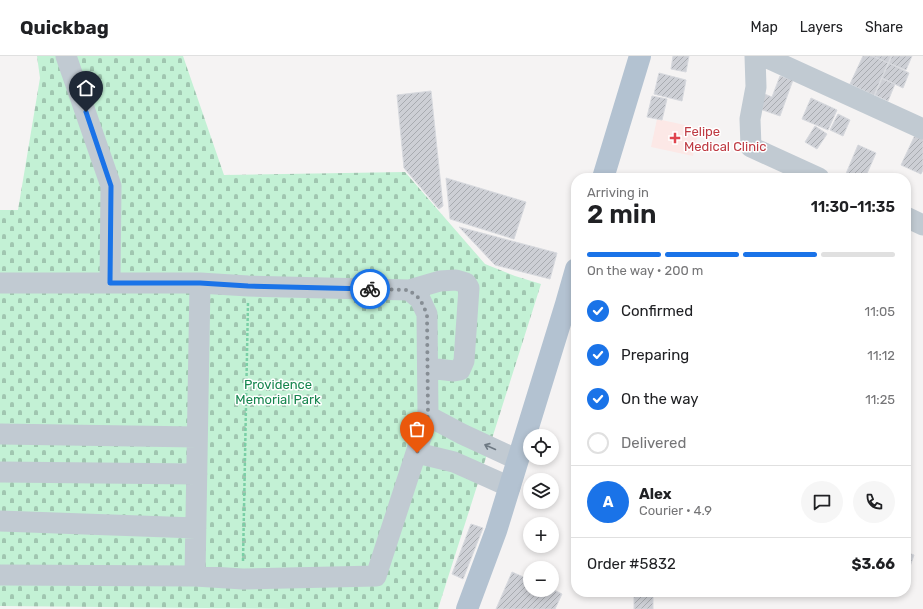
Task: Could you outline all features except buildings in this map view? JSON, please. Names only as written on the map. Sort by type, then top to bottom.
[{"type":"main road","points":[[605,173],[640,56]]},
{"type":"main road","points":[[467,609],[496,531],[571,286]]},
{"type":"street","points":[[66,56],[111,186],[110,283]]},
{"type":"street","points":[[755,56],[756,87],[750,119],[751,147],[808,173]]},
{"type":"street","points":[[763,56],[923,129]]},
{"type":"street","points":[[911,219],[923,225]]},
{"type":"street","points":[[0,283],[200,283],[248,286],[409,290],[440,281],[456,280],[466,283],[468,288],[464,361],[460,370],[454,371],[428,368]]},
{"type":"street","points":[[195,576],[200,283]]},
{"type":"street","points":[[0,575],[195,576],[243,579],[376,576],[428,416],[427,314],[420,299],[409,290]]},
{"type":"street","points":[[428,416],[462,434],[518,460]]},
{"type":"street","points":[[0,434],[197,437]]},
{"type":"street","points":[[417,453],[454,462],[510,487]]},
{"type":"street","points":[[0,472],[197,474]]},
{"type":"street","points":[[0,521],[196,528]]},
{"type":"path","points":[[243,579],[248,286]]},
{"type":"shaded area","name":"Felipe Medical Clinic","points":[[657,119],[699,128],[693,156],[651,147]]},
{"type":"green space","name":"Providence Memorial Park","points":[[37,56],[183,56],[224,175],[405,172],[485,264],[515,276],[541,284],[438,609],[0,606],[0,210],[18,210],[40,78]]},
{"type":"way so far","points":[[370,289],[409,290],[420,299],[427,314],[428,416],[417,453]]},
{"type":"place","name":"Felipe Medical Clinic","points":[[675,138]]},
{"type":"route","points":[[86,112],[111,186],[110,283],[200,283],[248,286],[370,289]]}]
